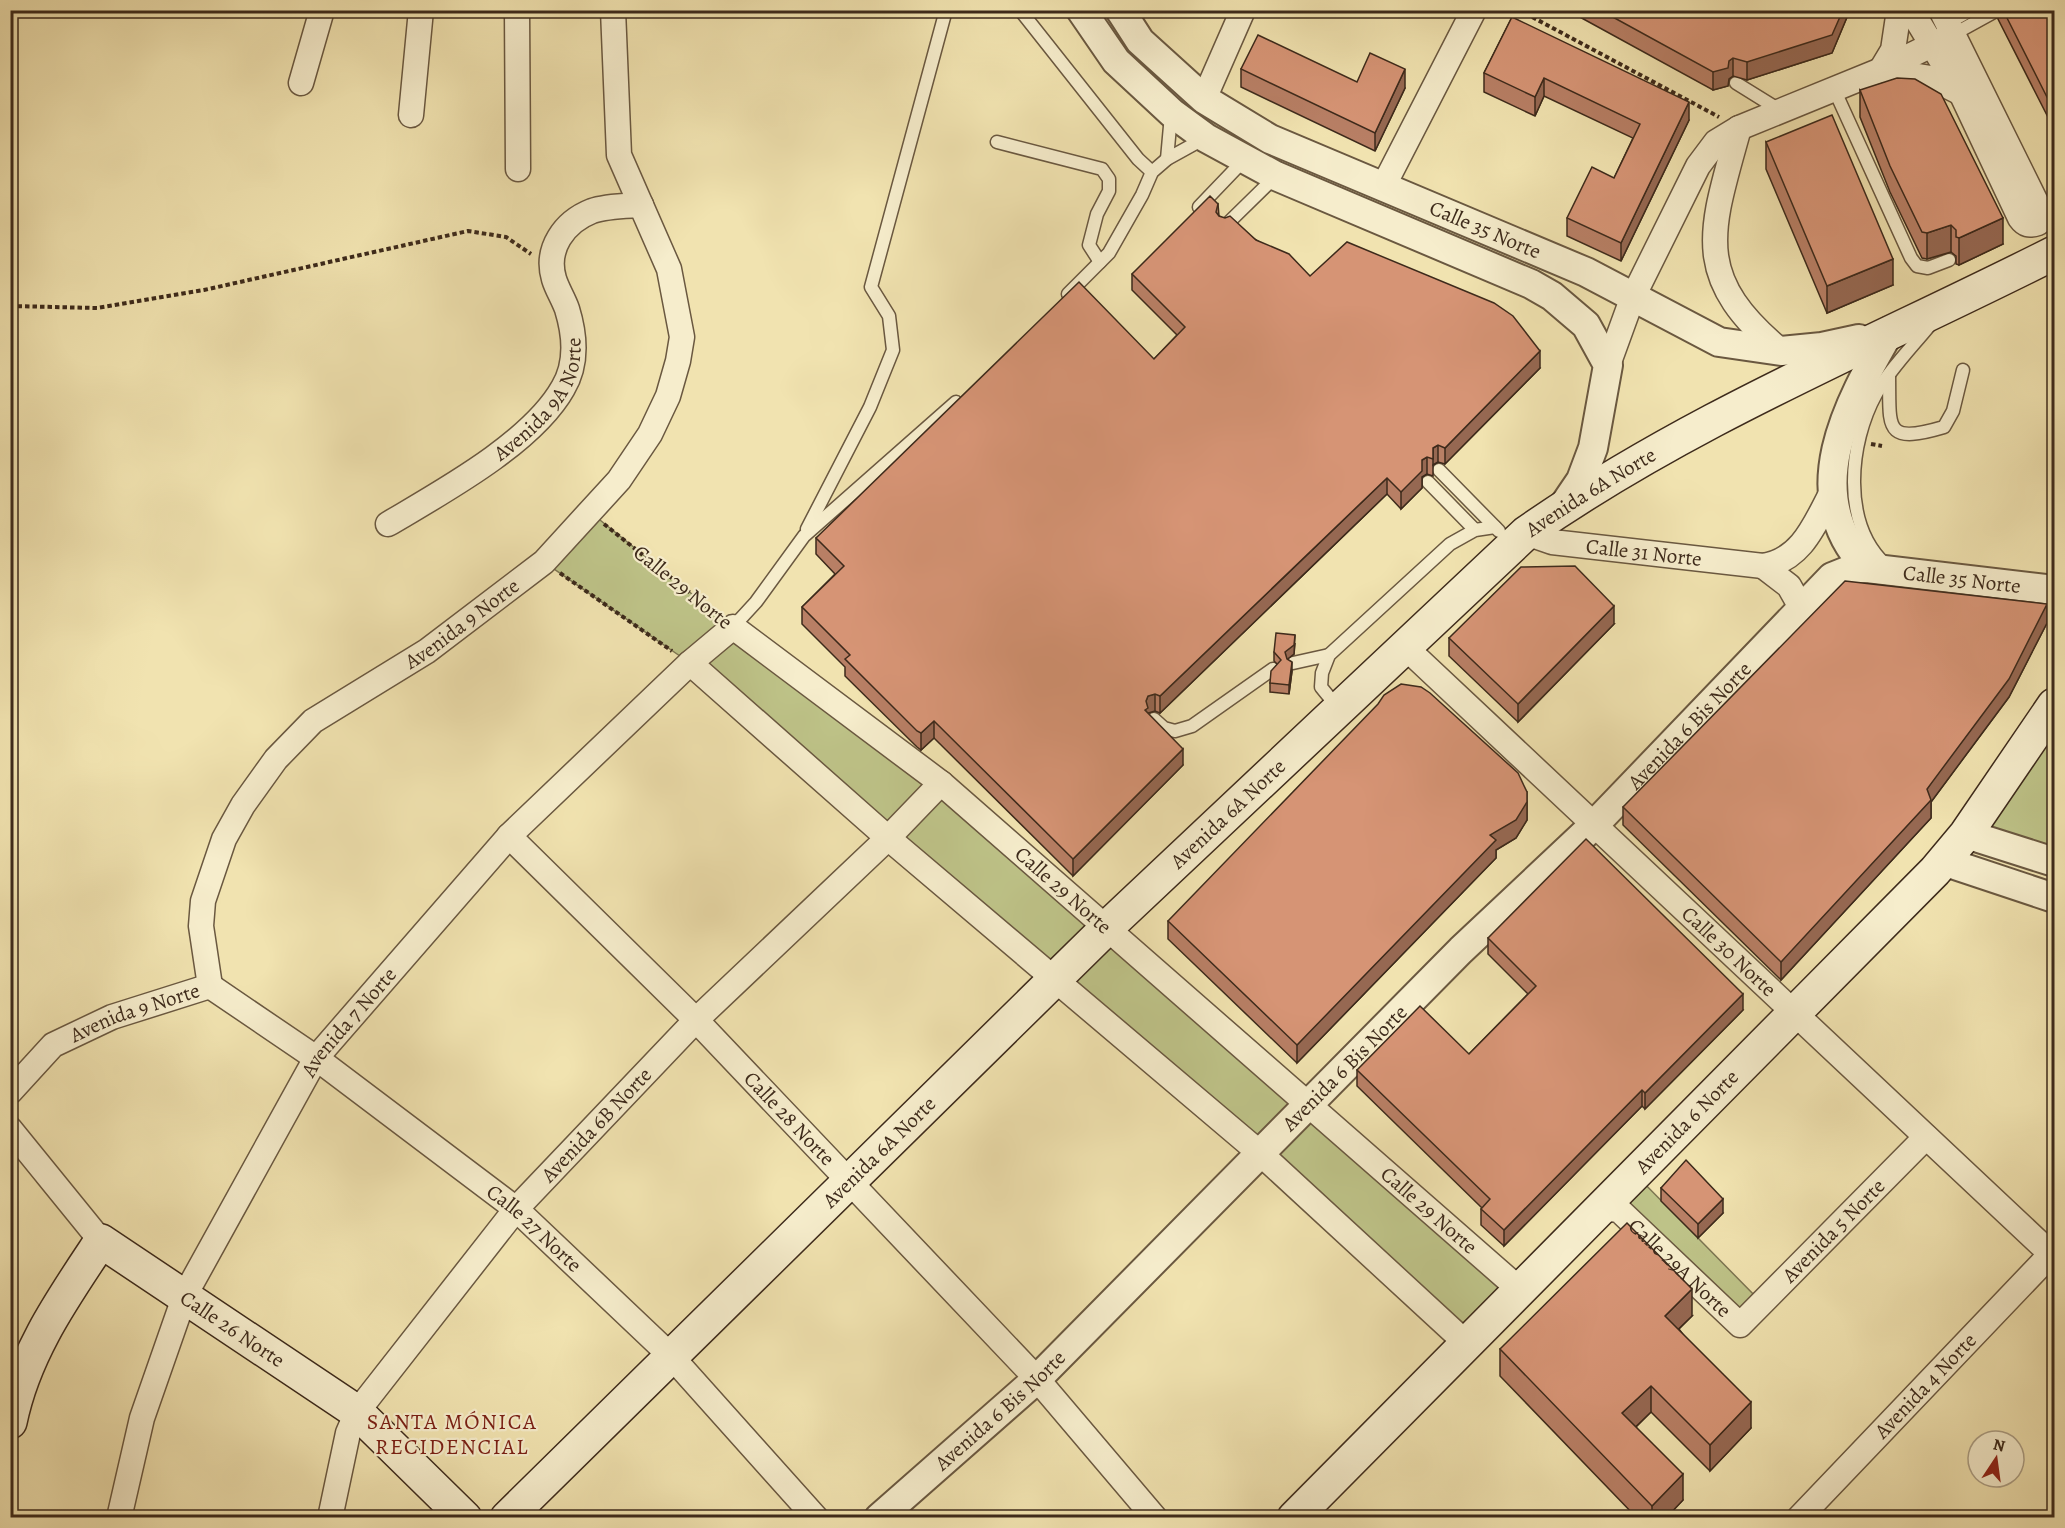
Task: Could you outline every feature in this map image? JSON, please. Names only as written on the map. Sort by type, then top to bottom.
[{"type":"main road","name":"Avenida 6A Norte","points":[[507,1518],[1106,928],[1150,898],[1339,719],[1404,646],[1511,535],[1562,508],[1693,429],[1890,331],[1941,310],[2055,253]]},
{"type":"main road","name":"Avenida 6 Norte","points":[[1294,1518],[1519,1289],[1613,1202],[1793,1013],[1943,861],[1966,834],[2055,705]]},
{"type":"main road","name":"Calle 26 Norte","points":[[101,1241],[357,1412],[465,1518]]},
{"type":"main road","points":[[10,1422],[43,1329],[101,1241]]},
{"type":"street","points":[[301,83],[322,10]]},
{"type":"street","points":[[411,116],[420,10]]},
{"type":"street","points":[[517,10],[518,169]]},
{"type":"street","name":"Avenida 9 Norte","points":[[10,1092],[53,1045],[112,1017],[210,986],[201,926],[204,901],[224,839],[243,805],[276,759],[313,721],[427,651],[544,562],[619,480],[650,434],[668,396],[682,337],[669,269],[619,154],[613,10]]},
{"type":"street","name":"Calle 35 Norte","points":[[1081,10],[1116,61],[1172,113],[1206,138],[1276,176],[1531,284],[1552,296],[1586,325],[1608,365]]},
{"type":"street","name":"Calle 35 Norte","points":[[1120,10],[1140,41],[1204,99],[1270,139],[1586,272],[1632,299],[1719,342],[1781,351],[1822,347],[1890,331]]},
{"type":"street","points":[[1204,99],[1242,10]]},
{"type":"street","points":[[1383,187],[1474,10]]},
{"type":"street","points":[[1881,70],[1893,50],[1899,10]]},
{"type":"street","points":[[1562,508],[1581,480],[1593,448],[1608,365],[1632,299],[1705,153],[1716,142],[1739,128],[1881,70],[1932,45],[1948,22],[2040,210],[2038,223],[2024,224],[2020,218],[1961,93],[1932,45],[1911,10]]},
{"type":"street","points":[[1881,70],[1931,78],[1961,93]]},
{"type":"street","points":[[1739,128],[1717,206],[1714,238],[1719,271],[1731,300],[1756,330],[1781,351]]},
{"type":"street","name":"Avenida 9A Norte","points":[[388,524],[471,475],[518,436],[563,388],[574,364],[574,337],[552,267],[555,243],[561,231],[576,218],[594,210],[641,205]]},
{"type":"street","points":[[1867,568],[1845,538],[1833,490],[1834,453],[1844,418],[1864,375],[1890,331]]},
{"type":"street","points":[[1763,566],[1779,563],[1796,552],[1833,490]]},
{"type":"street","name":"Calle 31 Norte","points":[[1511,535],[1552,542],[1763,566]]},
{"type":"street","points":[[1763,566],[1789,586],[1802,609]]},
{"type":"street","name":"Avenida 6 Bis Norte","points":[[879,1518],[1037,1379],[1461,950],[1594,825],[1832,577],[1852,568],[1867,568]]},
{"type":"street","name":"Calle 35 Norte","points":[[1867,568],[2055,590]]},
{"type":"street","name":"Avenida 7 Norte","points":[[119,1518],[142,1418],[185,1295],[316,1058],[509,836],[690,663],[733,627]]},
{"type":"street","name":"Calle 29 Norte","points":[[733,627],[941,783],[1519,1289]]},
{"type":"street","name":"Calle 30 Norte","points":[[1404,646],[1793,1013],[2053,1254]]},
{"type":"street","points":[[690,663],[888,838],[1261,1154],[1466,1343]]},
{"type":"street","name":"Avenida 6B Norte","points":[[330,1518],[348,1433],[357,1412],[516,1209],[696,1020],[888,838],[941,783]]},
{"type":"street","points":[[1966,834],[2055,862]]},
{"type":"street","name":"Calle 28 Norte","points":[[509,836],[696,1020],[1037,1379],[1155,1518]]},
{"type":"street","points":[[1943,861],[2055,898]]},
{"type":"street","name":"Calle 27 Norte","points":[[210,986],[316,1058],[516,1209],[671,1356],[816,1518]]},
{"type":"street","name":"Calle 26 Norte","points":[[10,1129],[101,1241]]},
{"type":"street","name":"Avenida 5 Norte","points":[[1740,1325],[1926,1137]]},
{"type":"street","name":"Calle 29A Norte","points":[[1613,1202],[1740,1325]]},
{"type":"street","name":"Avenida 4 Norte","points":[[1799,1518],[2053,1254]]},
{"type":"lane","points":[[733,627],[756,602],[804,536],[870,407],[893,350],[889,316],[871,287],[946,10]]},
{"type":"lane","points":[[1020,10],[1138,159],[1152,172]]},
{"type":"lane","points":[[1948,22],[1971,10]]},
{"type":"lane","points":[[1948,22],[1995,12]]},
{"type":"lane","points":[[1736,83],[1782,111]]},
{"type":"lane","points":[[1834,89],[1911,258],[1917,266],[1928,268],[1949,260]]},
{"type":"lane","points":[[1167,159],[1172,113]]},
{"type":"lane","points":[[1056,306],[1109,253],[1143,195],[1152,172],[1167,159],[1206,138]]},
{"type":"lane","points":[[997,142],[1102,169],[1109,179],[1109,191],[1097,214],[1089,245],[1100,262]]},
{"type":"lane","points":[[1190,216],[1244,160]]},
{"type":"lane","points":[[1224,227],[1276,176]]},
{"type":"lane","points":[[1896,573],[1874,554],[1860,524],[1853,482],[1863,425],[1877,394],[1941,310]]},
{"type":"lane","points":[[1890,376],[1890,422],[1894,430],[1902,435],[1916,435],[1944,427],[1953,411],[1964,370]]},
{"type":"lane","points":[[804,536],[970,390]]},
{"type":"lane","points":[[1439,470],[1511,535]]},
{"type":"lane","points":[[1428,482],[1475,530],[1511,535]]},
{"type":"lane","points":[[1339,719],[1321,687],[1322,673],[1329,655],[1440,552],[1475,530]]},
{"type":"lane","points":[[1293,663],[1329,655]]},
{"type":"lane","points":[[1154,719],[1164,729],[1183,730],[1273,669]]},
{"type":"path","points":[[1518,10],[1739,128]]},
{"type":"path","points":[[10,306],[97,308],[214,288],[468,231],[506,237],[552,267]]},
{"type":"path","name":"Calle 29 Norte","points":[[590,512],[733,627]]},
{"type":"path","points":[[544,562],[690,663]]},
{"type":"green space","points":[[590,512],[733,627],[941,783],[1519,1289],[1466,1343],[690,663],[544,562]]},
{"type":"green space","points":[[2054,705],[2054,862],[1979,839]]},
{"type":"green space","points":[[1634,1173],[1762,1303],[1740,1325],[1619,1210]]},
{"type":"building","points":[[1600,10],[1843,10],[1832,35],[1747,62],[1733,58],[1729,61],[1728,68],[1713,72]]},
{"type":"building","points":[[2003,10],[2055,10],[2055,113]]},
{"type":"building","points":[[1512,17],[1689,102],[1621,243],[1567,218],[1592,167],[1614,178],[1640,124],[1544,78],[1535,97],[1484,73]]},
{"type":"building","points":[[1258,35],[1357,82],[1370,53],[1405,69],[1375,133],[1241,69]]},
{"type":"building","points":[[1897,78],[1915,79],[1941,94],[2003,218],[1959,238],[1956,237],[1956,230],[1951,225],[1927,233],[1922,232],[1890,166],[1860,90]]},
{"type":"building","points":[[1832,115],[1893,259],[1827,286],[1766,142]]},
{"type":"building","points":[[1210,196],[1218,204],[1216,212],[1219,216],[1225,218],[1230,216],[1256,240],[1289,254],[1310,276],[1347,242],[1494,303],[1513,316],[1540,351],[1445,448],[1438,445],[1433,448],[1433,459],[1427,457],[1422,460],[1422,471],[1401,492],[1387,478],[1160,696],[1155,694],[1148,696],[1146,701],[1148,708],[1145,710],[1183,749],[1073,859],[934,721],[921,733],[917,731],[845,659],[850,655],[802,607],[844,566],[816,538],[1079,282],[1154,359],[1185,327],[1132,274]]},
{"type":"building","points":[[1575,566],[1614,606],[1518,704],[1449,638],[1521,567]]},
{"type":"building","points":[[1845,581],[2047,604],[2009,679],[1927,789],[1931,800],[1781,962],[1623,807]]},
{"type":"building","points":[[1276,633],[1295,635],[1294,645],[1285,652],[1287,659],[1292,662],[1289,685],[1270,683],[1271,671],[1281,660],[1274,652]]},
{"type":"building","points":[[1401,684],[1421,687],[1430,693],[1518,773],[1527,792],[1527,802],[1516,820],[1490,835],[1496,840],[1297,1045],[1168,921],[1378,704],[1384,695]]},
{"type":"building","points":[[1586,839],[1743,994],[1645,1093],[1642,1090],[1504,1230],[1481,1209],[1490,1199],[1357,1070],[1420,1006],[1469,1054],[1536,986],[1488,938]]},
{"type":"building","points":[[1686,1160],[1723,1199],[1698,1224],[1661,1188]]},
{"type":"building","points":[[1627,1223],[1692,1289],[1665,1316],[1751,1402],[1710,1445],[1651,1386],[1622,1413],[1683,1474],[1652,1506],[1500,1349]]},
{"type":"district","name":"SANTA MÓNICA RECIDENCIAL","points":[[452,1434]]}]
